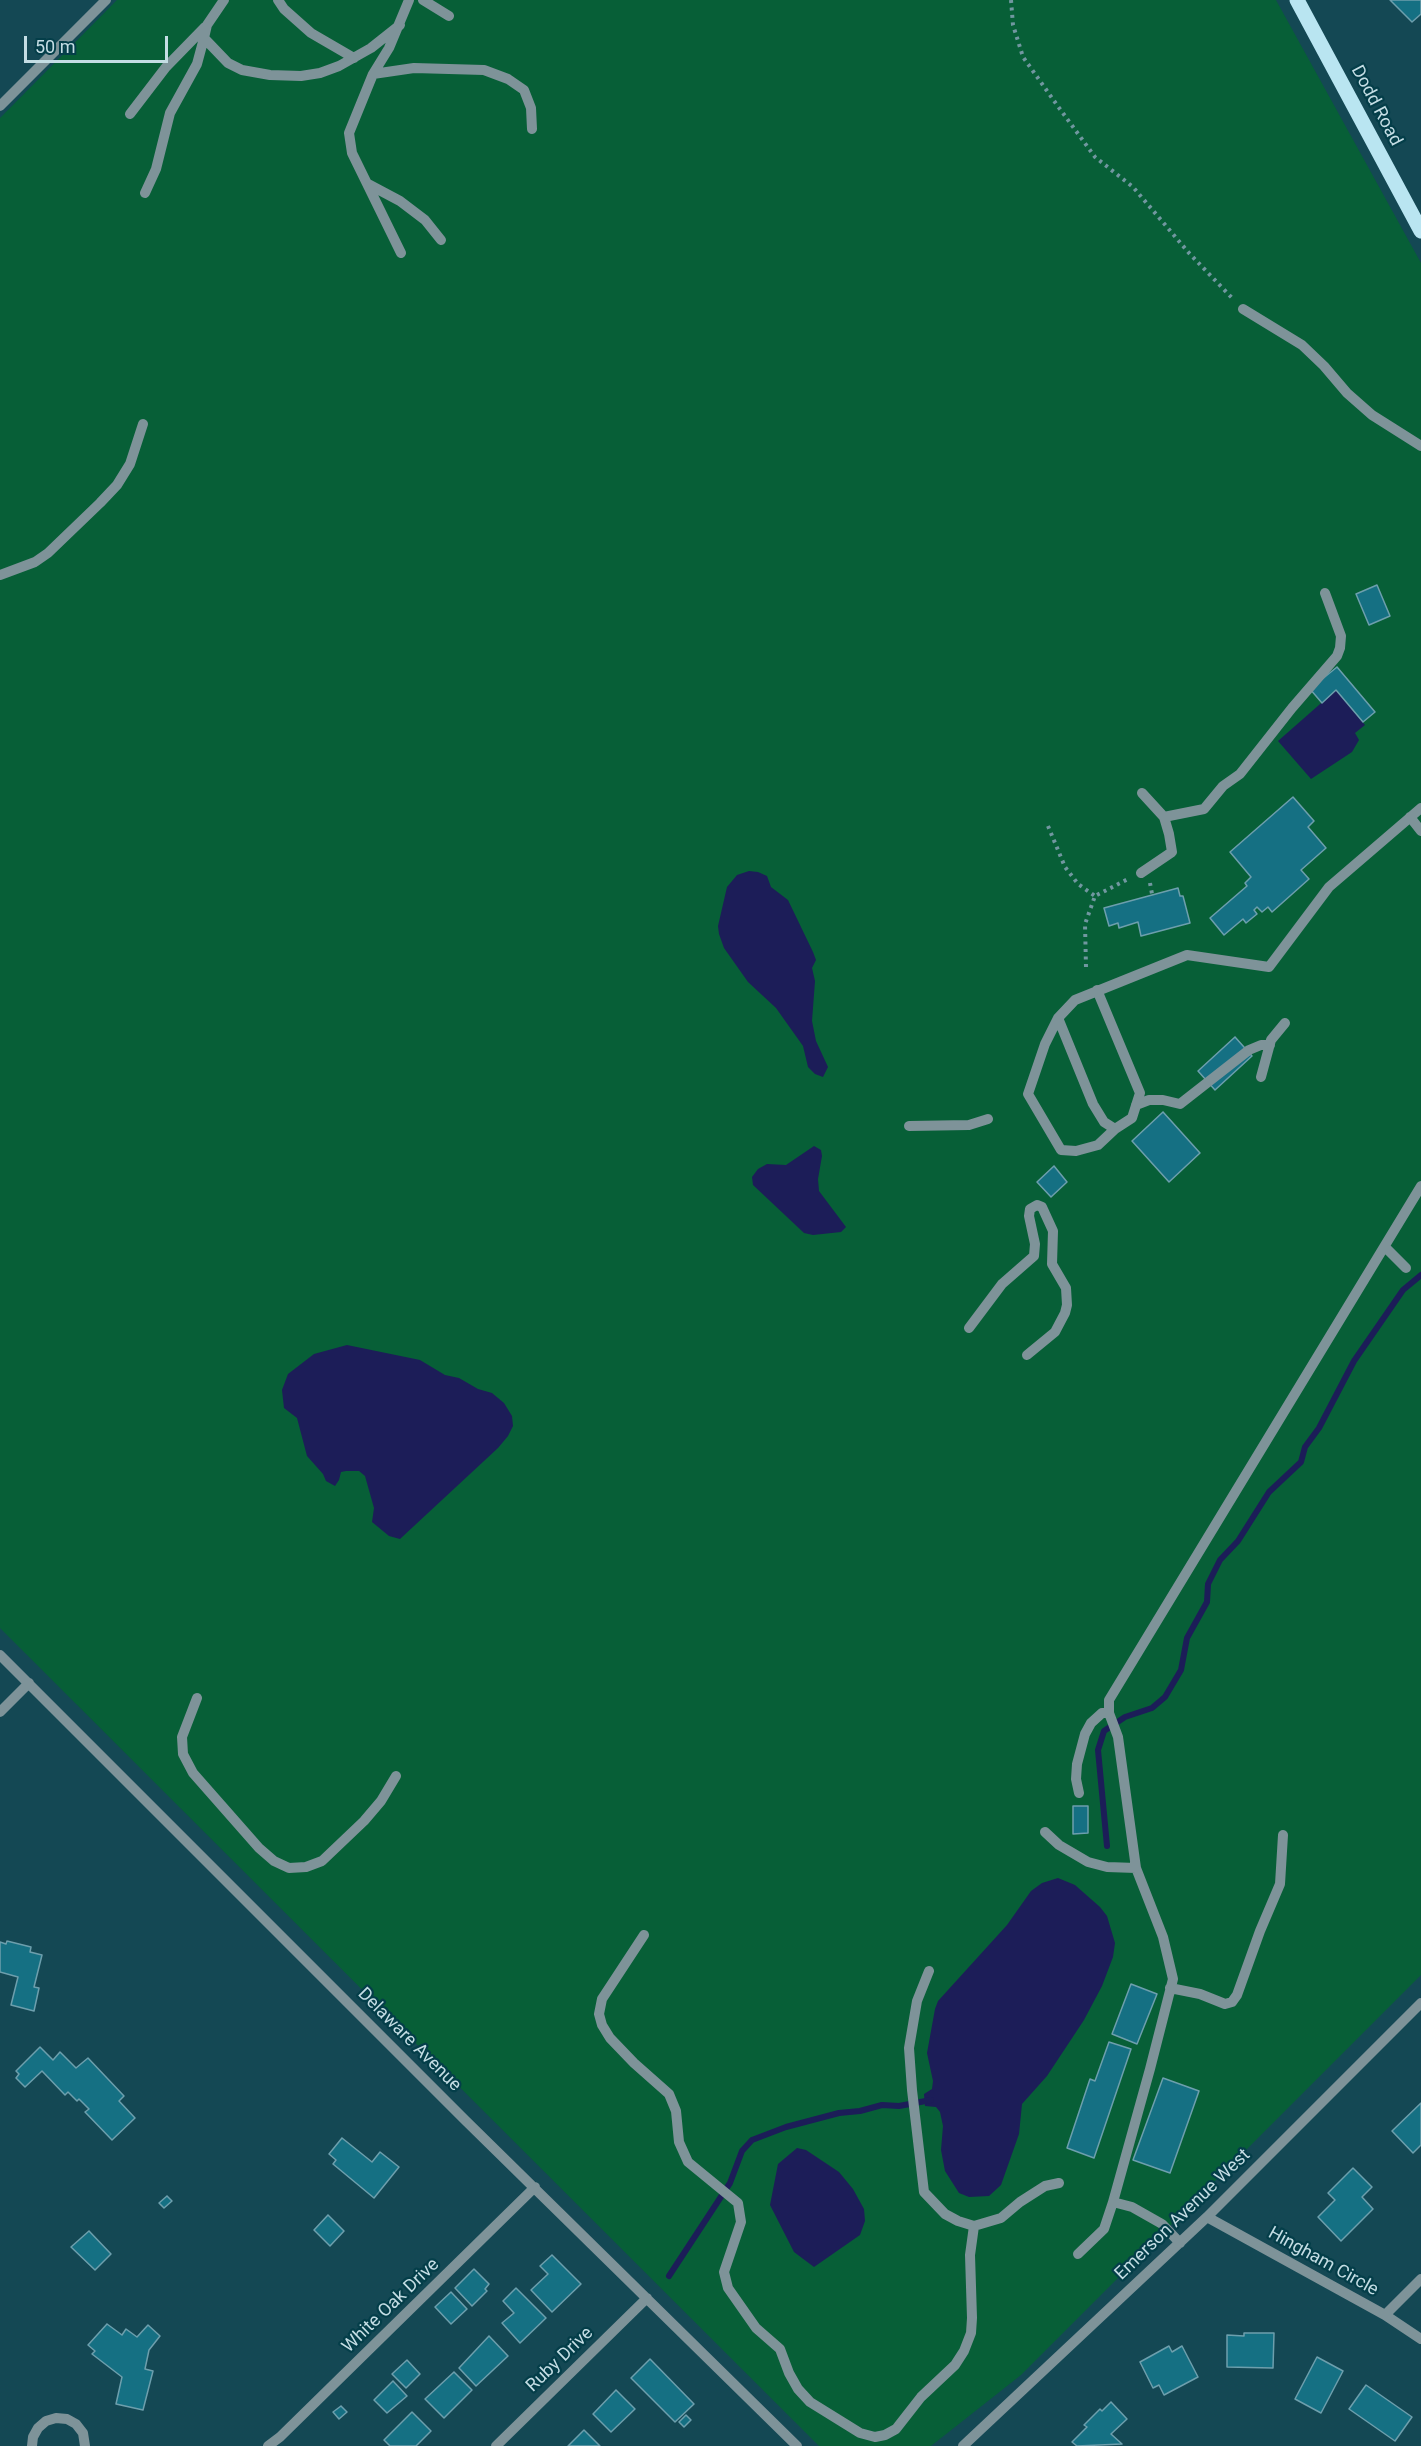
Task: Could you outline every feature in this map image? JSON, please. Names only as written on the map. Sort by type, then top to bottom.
[{"type":"main road","name":"Dodd Road","points":[[1298,0],[1421,231]]},
{"type":"street","points":[[0,106],[106,0]]},
{"type":"street","points":[[130,114],[166,67],[207,25],[224,0]]},
{"type":"street","points":[[278,0],[284,9],[311,33],[354,58]]},
{"type":"street","points":[[401,253],[351,153],[349,133],[373,74],[389,48],[409,0]]},
{"type":"street","points":[[423,0],[449,16]]},
{"type":"street","points":[[145,193],[156,169],[170,113],[197,64],[207,25]]},
{"type":"street","points":[[204,38],[228,63],[242,70],[285,77],[320,73],[354,58],[385,38],[400,25]]},
{"type":"street","points":[[373,74],[414,68],[484,70],[508,79],[524,90],[531,108],[532,129]]},
{"type":"street","points":[[368,184],[400,201],[425,220],[441,240]]},
{"type":"street","points":[[1243,309],[1302,345],[1347,393],[1372,415],[1421,446]]},
{"type":"street","points":[[0,575],[34,562],[48,553],[100,503],[117,484],[130,464],[143,424]]},
{"type":"street","points":[[1164,817],[1204,809],[1223,786],[1240,774],[1337,656],[1341,636],[1325,593]]},
{"type":"street","points":[[1141,873],[1172,852],[1164,817],[1142,793]]},
{"type":"street","points":[[1097,990],[1140,1093],[1132,1118],[1115,1129],[1098,1145],[1076,1151],[1061,1149],[1028,1094],[1045,1044],[1058,1017],[1074,1000],[1097,990],[1187,955],[1269,967],[1329,886],[1421,808]]},
{"type":"street","points":[[1410,817],[1421,831]]},
{"type":"street","points":[[1058,1017],[1093,1104],[1104,1122],[1115,1129]]},
{"type":"street","points":[[1261,1077],[1270,1045],[1280,1027],[1285,1023]]},
{"type":"street","points":[[1136,1105],[1149,1100],[1180,1104],[1249,1050],[1261,1045],[1270,1045]]},
{"type":"street","points":[[909,1126],[969,1125],[988,1119]]},
{"type":"street","points":[[1078,2254],[1104,2229],[1173,1979],[1163,1937],[1136,1868],[1118,1737],[1109,1713],[1109,1700],[1421,1186]]},
{"type":"street","points":[[969,1328],[1002,1284],[1029,1261],[1036,1250],[1029,1209],[1037,1204],[1042,1207],[1053,1231],[1052,1264]]},
{"type":"street","points":[[1027,1355],[1055,1332],[1067,1305],[1066,1288],[1052,1264],[1035,1244]]},
{"type":"street","points":[[1385,1247],[1406,1268]]},
{"type":"street","name":"Delaware Avenue","points":[[0,1655],[449,2104],[797,2446]]},
{"type":"street","points":[[0,1712],[29,1683]]},
{"type":"street","points":[[197,1698],[182,1737],[183,1754],[193,1773],[259,1848],[274,1861],[289,1868],[306,1867],[322,1862],[369,1814],[396,1776]]},
{"type":"street","points":[[1079,1793],[1076,1779],[1077,1764],[1085,1734],[1091,1723],[1102,1713],[1109,1713]]},
{"type":"street","points":[[1045,1832],[1059,1845],[1088,1862],[1107,1867],[1136,1868]]},
{"type":"street","points":[[1170,1988],[1200,1994],[1225,2004],[1232,2002],[1237,1995],[1280,1884],[1283,1835]]},
{"type":"street","points":[[644,1935],[602,1999],[599,2014],[602,2025],[610,2038],[634,2064],[669,2094],[676,2110],[679,2142],[688,2162],[738,2202],[741,2222],[724,2272],[728,2288],[751,2321],[780,2349],[798,2389],[810,2402],[860,2433],[875,2437],[896,2429],[921,2397],[955,2365],[971,2333],[970,2255],[974,2226]]},
{"type":"street","points":[[929,1971],[917,2001],[909,2048],[924,2192],[945,2214],[974,2226],[1001,2218],[1045,2186],[1059,2183]]},
{"type":"street","name":"Emerson Avenue West","points":[[963,2446],[1207,2217],[1421,2003]]},
{"type":"street","name":"White Oak Drive","points":[[268,2446],[280,2437],[536,2187]]},
{"type":"street","points":[[1113,2202],[1132,2207],[1162,2224],[1180,2243]]},
{"type":"street","name":"Hingham Circle","points":[[1207,2217],[1385,2315],[1421,2339]]},
{"type":"street","points":[[1385,2315],[1421,2279]]},
{"type":"street","name":"Ruby Drive","points":[[496,2446],[647,2298]]},
{"type":"street","points":[[32,2446],[33,2437],[38,2428],[46,2421],[56,2418],[76,2424],[83,2433],[86,2446]]},
{"type":"path","points":[[1011,0],[1013,25],[1023,57],[1095,157],[1133,187],[1189,253],[1243,309]]},
{"type":"path","points":[[1048,826],[1065,867],[1078,884],[1095,896]]},
{"type":"path","points":[[1086,967],[1085,924],[1095,896],[1112,885],[1141,873],[1148,877],[1152,894]]},
{"type":"green space","points":[[117,0],[1276,0],[1421,263],[1421,1975],[1021,2375],[931,2446],[819,2446],[0,1628],[0,118]]},
{"type":"shaded area","points":[[1336,690],[1365,725],[1355,733],[1359,740],[1352,752],[1311,779],[1278,741]]},
{"type":"shaded area","points":[[749,871],[767,876],[771,887],[788,900],[816,960],[812,968],[815,981],[812,1021],[816,1041],[828,1067],[823,1077],[815,1074],[808,1067],[803,1046],[776,1008],[748,982],[724,948],[718,926],[727,887],[737,875]]},
{"type":"shaded area","points":[[814,1146],[821,1150],[822,1156],[818,1179],[819,1191],[846,1227],[841,1232],[813,1235],[804,1233],[753,1185],[752,1177],[758,1169],[767,1164],[786,1165]]},
{"type":"shaded area","points":[[347,1345],[420,1360],[445,1375],[459,1378],[478,1389],[492,1393],[504,1403],[512,1416],[513,1426],[498,1448],[400,1539],[389,1536],[372,1522],[374,1508],[365,1476],[359,1471],[341,1472],[335,1486],[326,1481],[323,1474],[307,1456],[297,1418],[284,1408],[282,1390],[288,1374],[314,1354]]},
{"type":"shaded area","points":[[1058,1878],[1075,1885],[1107,1916],[1115,1943],[1113,1957],[1102,1986],[1084,2020],[1047,2076],[1022,2104],[1019,2134],[1001,2185],[989,2196],[969,2197],[959,2193],[945,2171],[941,2150],[943,2126],[940,2112],[936,2107],[925,2106],[924,2094],[932,2089],[933,2081],[927,2053],[935,2009],[938,2001],[1007,1925],[1031,1891],[1042,1883]]},
{"type":"shaded area","points":[[797,2148],[806,2150],[839,2172],[853,2189],[864,2209],[865,2221],[860,2235],[814,2267],[794,2252],[770,2205],[778,2164]]},
{"type":"building","points":[[1390,0],[1421,0],[1421,14],[1412,22]]},
{"type":"building","points":[[1377,585],[1390,616],[1369,625],[1356,594]]},
{"type":"building","points":[[1337,667],[1375,712],[1363,722],[1336,690],[1322,703],[1310,689]]},
{"type":"building","points":[[1293,797],[1314,821],[1308,827],[1326,848],[1301,870],[1309,879],[1272,912],[1268,907],[1262,912],[1257,907],[1254,910],[1257,914],[1246,923],[1243,919],[1224,935],[1210,918],[1247,886],[1245,883],[1251,877],[1230,852]]},
{"type":"building","points":[[1178,888],[1180,896],[1183,896],[1190,923],[1141,936],[1138,922],[1119,928],[1118,923],[1109,926],[1104,908]]},
{"type":"building","points":[[1235,1037],[1252,1056],[1215,1090],[1198,1071]]},
{"type":"building","points":[[1163,1112],[1200,1153],[1169,1182],[1132,1141]]},
{"type":"building","points":[[1054,1166],[1067,1182],[1051,1197],[1037,1182]]},
{"type":"building","points":[[1073,1806],[1088,1806],[1088,1833],[1073,1834]]},
{"type":"building","points":[[7,1941],[31,1947],[30,1952],[42,1955],[34,1987],[39,1988],[34,2011],[11,2005],[18,1977],[0,1972],[0,1942],[6,1944]]},
{"type":"building","points":[[1131,1984],[1157,1994],[1137,2044],[1112,2034]]},
{"type":"building","points":[[1109,2042],[1131,2049],[1094,2158],[1067,2148],[1090,2079],[1095,2081]]},
{"type":"building","points":[[40,2047],[53,2060],[60,2052],[76,2068],[88,2058],[124,2096],[119,2101],[135,2118],[112,2140],[85,2112],[89,2109],[79,2099],[77,2101],[68,2092],[65,2095],[42,2071],[25,2087],[16,2078],[19,2074],[16,2071]]},
{"type":"building","points":[[1163,2078],[1199,2091],[1170,2173],[1133,2160]]},
{"type":"building","points":[[1421,2103],[1421,2145],[1413,2153],[1392,2131]]},
{"type":"building","points":[[342,2138],[372,2162],[380,2152],[399,2167],[374,2198],[333,2164],[336,2160],[329,2154]]},
{"type":"building","points":[[1353,2168],[1372,2187],[1362,2197],[1373,2209],[1341,2241],[1318,2217],[1335,2200],[1328,2193]]},
{"type":"building","points":[[167,2196],[172,2201],[164,2208],[159,2203]]},
{"type":"building","points":[[328,2215],[344,2231],[330,2246],[314,2230]]},
{"type":"building","points":[[89,2231],[111,2254],[95,2270],[71,2247]]},
{"type":"building","points":[[552,2255],[581,2284],[552,2312],[531,2290],[548,2274],[540,2266]]},
{"type":"building","points":[[474,2269],[489,2284],[485,2289],[487,2291],[472,2306],[455,2288]]},
{"type":"building","points":[[516,2288],[546,2318],[520,2343],[502,2323],[514,2313],[503,2301]]},
{"type":"building","points":[[451,2292],[467,2309],[451,2324],[435,2307]]},
{"type":"building","points":[[107,2324],[122,2335],[126,2329],[137,2337],[148,2325],[160,2336],[149,2350],[145,2369],[153,2371],[143,2410],[116,2404],[122,2377],[92,2354],[95,2351],[88,2345]]},
{"type":"building","points":[[1244,2333],[1274,2333],[1273,2368],[1227,2367],[1227,2335],[1244,2336]]},
{"type":"building","points":[[489,2336],[508,2356],[476,2386],[459,2368]]},
{"type":"building","points":[[1169,2346],[1172,2352],[1182,2346],[1198,2377],[1164,2395],[1159,2385],[1153,2388],[1140,2362]]},
{"type":"building","points":[[1317,2357],[1343,2371],[1321,2413],[1295,2399]]},
{"type":"building","points":[[650,2359],[694,2404],[675,2422],[631,2378]]},
{"type":"building","points":[[407,2360],[420,2374],[406,2388],[392,2374]]},
{"type":"building","points":[[454,2372],[472,2390],[444,2418],[425,2399]]},
{"type":"building","points":[[393,2381],[407,2396],[387,2413],[374,2400]]},
{"type":"building","points":[[1366,2385],[1412,2417],[1395,2441],[1349,2409]]},
{"type":"building","points":[[616,2390],[635,2409],[611,2432],[593,2414]]},
{"type":"building","points":[[1111,2402],[1127,2419],[1111,2434],[1122,2444],[1077,2446],[1072,2442],[1087,2427],[1084,2425],[1100,2409],[1102,2411]]},
{"type":"building","points":[[341,2406],[347,2412],[339,2419],[333,2412]]},
{"type":"building","points":[[412,2412],[431,2431],[416,2446],[390,2446],[384,2440]]},
{"type":"building","points":[[686,2415],[691,2420],[684,2427],[679,2422]]},
{"type":"building","points":[[584,2430],[600,2446],[568,2446]]},
{"type":"waterway","points":[[1107,1846],[1098,1750],[1104,1731],[1125,1717],[1152,1708],[1165,1697],[1181,1670],[1187,1638],[1207,1602],[1208,1584],[1220,1560],[1238,1541],[1269,1492],[1301,1462],[1305,1447],[1319,1428],[1354,1361],[1403,1290],[1421,1275]]},
{"type":"waterway","points":[[669,2276],[730,2183],[742,2151],[752,2140],[786,2127],[839,2113],[860,2111],[882,2105],[899,2106],[931,2100]]}]
